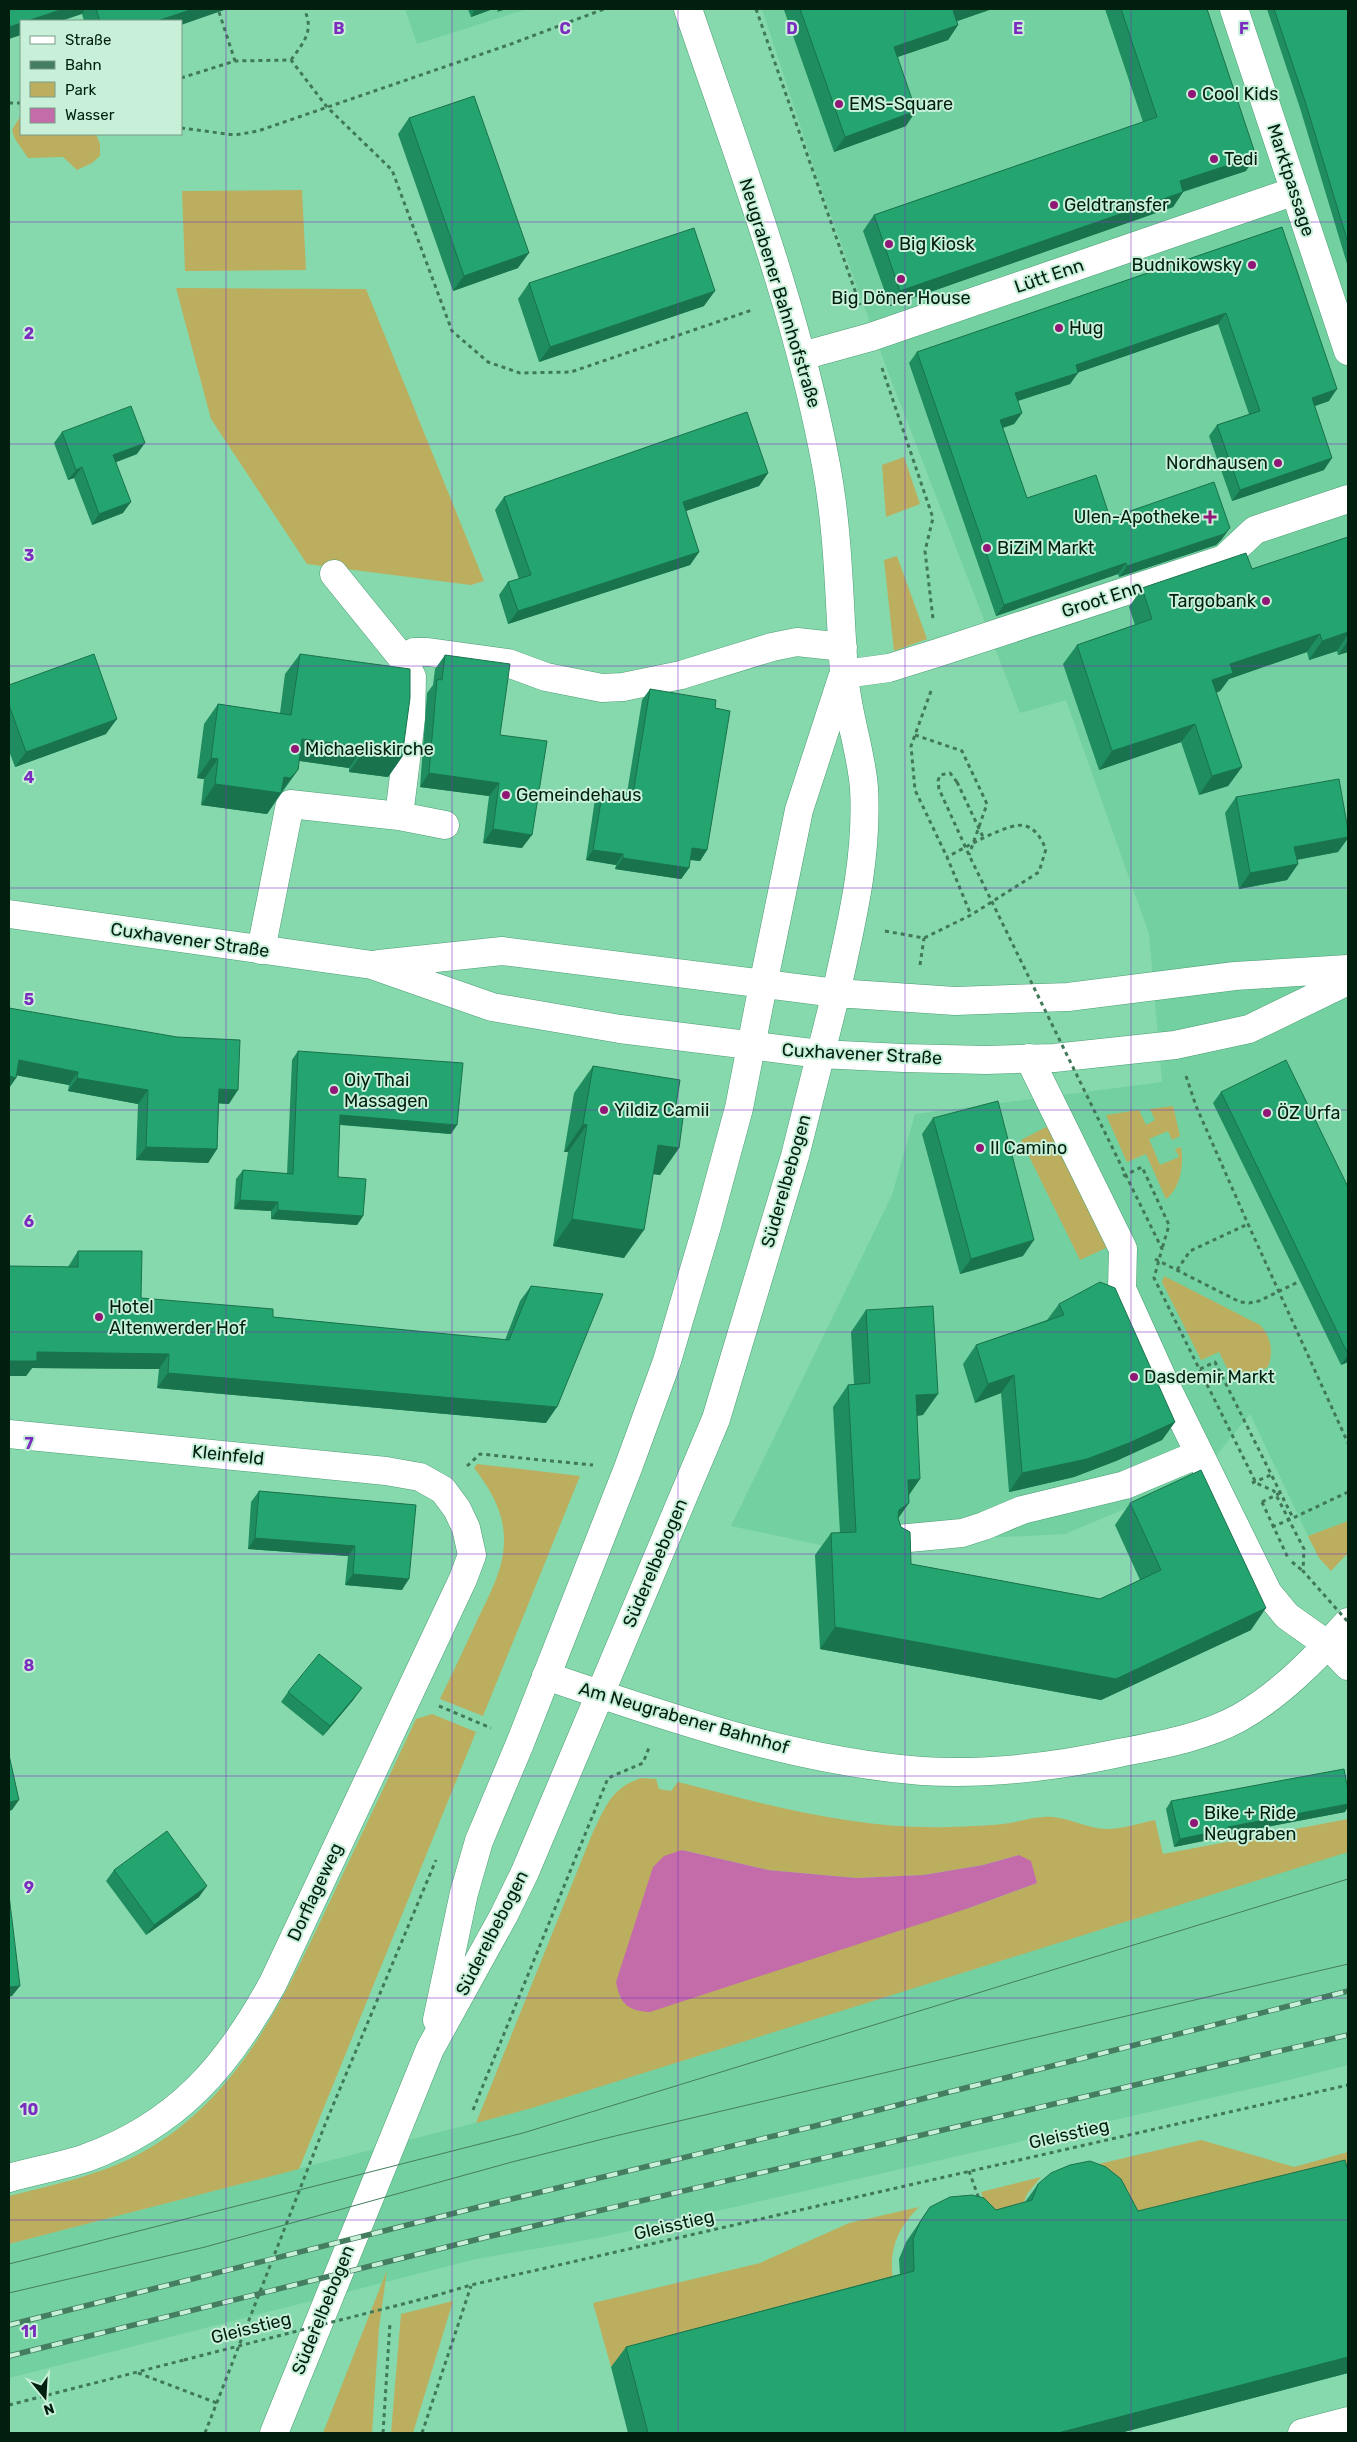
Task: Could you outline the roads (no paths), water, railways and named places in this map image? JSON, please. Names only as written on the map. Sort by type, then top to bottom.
[{"type":"street","name":"Neugrabener Bahnhofstraße","points":[[688,9],[785,298],[802,356],[827,468],[838,551],[844,674],[864,787],[862,873],[836,993]]},
{"type":"street","name":"Marktpassage","points":[[1234,9],[1348,351]]},
{"type":"street","name":"Lütt Enn","points":[[802,356],[871,337],[1295,191]]},
{"type":"street","name":"Groot Enn","points":[[844,674],[889,668],[1224,559],[1255,530],[1348,499]]},
{"type":"street","points":[[334,574],[402,658],[412,677],[413,687],[399,816]]},
{"type":"street","points":[[402,658],[414,652],[428,652],[508,663],[546,677],[576,684],[609,687],[639,684],[681,675],[772,647],[797,642],[843,647]]},
{"type":"street","name":"Neugrabener Bahnhofstraße","points":[[750,1046],[799,810],[844,674]]},
{"type":"street","points":[[261,950],[290,804],[399,816],[445,825]]},
{"type":"street","name":"Cuxhavener Straße","points":[[9,914],[372,965],[492,1007],[620,1029],[820,1054],[953,1059],[1054,1058],[1175,1045],[1249,1030],[1348,981]]},
{"type":"street","name":"Cuxhavener Straße","points":[[372,965],[502,951],[836,993],[914,1000],[994,1002],[1068,997],[1235,976],[1348,969]]},
{"type":"street","name":"Süderelbebogen","points":[[274,2433],[430,2049],[504,1915],[716,1419],[783,1199],[836,993]]},
{"type":"street","name":"Süderelbebogen","points":[[430,2049],[464,1893],[479,1840],[522,1741],[628,1468],[667,1361],[734,1126],[750,1046]]},
{"type":"street","points":[[1029,1058],[1123,1249],[1122,1290],[1199,1454],[1268,1593],[1287,1616],[1328,1645],[1348,1666]]},
{"type":"street","name":"Kleinfeld","points":[[9,1434],[386,1471],[420,1477],[443,1490]]},
{"type":"street","points":[[898,1539],[962,1533],[1022,1510],[1125,1485],[1199,1454]]},
{"type":"street","name":"Dorflageweg","points":[[9,2178],[84,2158],[114,2146],[160,2120],[186,2101],[209,2078],[251,2023],[272,1983],[464,1578],[472,1555],[466,1528],[457,1509],[443,1490]]},
{"type":"street","name":"Am Neugrabener Bahnhof","points":[[546,1676],[740,1738],[819,1756],[876,1766],[922,1771],[1008,1770],[1099,1758],[1189,1738],[1214,1730],[1240,1718],[1268,1699],[1328,1645],[1348,1622]]},
{"type":"street","points":[[1302,2433],[1348,2421]]},
{"type":"water","points":[[682,1850],[768,1870],[856,1878],[923,1875],[983,1865],[1019,1855],[1031,1861],[1037,1883],[969,1908],[650,2012],[636,2010],[626,2005],[623,2001],[616,1982],[653,1867],[664,1856]]},
{"type":"tram line","points":[[9,2264],[523,2133],[1348,1879]]},
{"type":"tram line","points":[[9,2293],[205,2247],[512,2162],[611,2137],[1348,1964]]},
{"type":"railway","points":[[9,2325],[499,2202],[815,2126],[1348,1991]]},
{"type":"railway","points":[[9,2356],[487,2237],[1348,2035]]},
{"type":"place","name":"Cool Kids","points":[[1192,94]]},
{"type":"place","name":"EMS-Square","points":[[839,104]]},
{"type":"place","name":"Tedi","points":[[1214,159]]},
{"type":"place","name":"Geldtransfer","points":[[1054,205]]},
{"type":"place","name":"Big Kiosk","points":[[889,244]]},
{"type":"place","name":"Budnikowsky","points":[[1252,265]]},
{"type":"place","name":"Big Döner House","points":[[901,279]]},
{"type":"place","name":"Hug","points":[[1059,328]]},
{"type":"place","name":"Nordhausen","points":[[1278,463]]},
{"type":"place","name":"Ulen-Apotheke","points":[[1210,517]]},
{"type":"place","name":"BiZiM Markt","points":[[987,548]]},
{"type":"place","name":"Targobank","points":[[1266,601]]},
{"type":"place","name":"Michaeliskirche","points":[[295,749]]},
{"type":"place","name":"Gemeindehaus","points":[[506,795]]},
{"type":"place","name":"Oiy Thai Massagen","points":[[334,1090]]},
{"type":"place","name":"Yildiz Camii","points":[[604,1110]]},
{"type":"place","name":"ÖZ Urfa","points":[[1267,1113]]},
{"type":"place","name":"Il Camino","points":[[980,1148]]},
{"type":"place","name":"Hotel Altenwerder Hof","points":[[99,1317]]},
{"type":"place","name":"Dasdemir Markt","points":[[1134,1377]]},
{"type":"place","name":"Bike + Ride Neugraben","points":[[1194,1823]]}]
